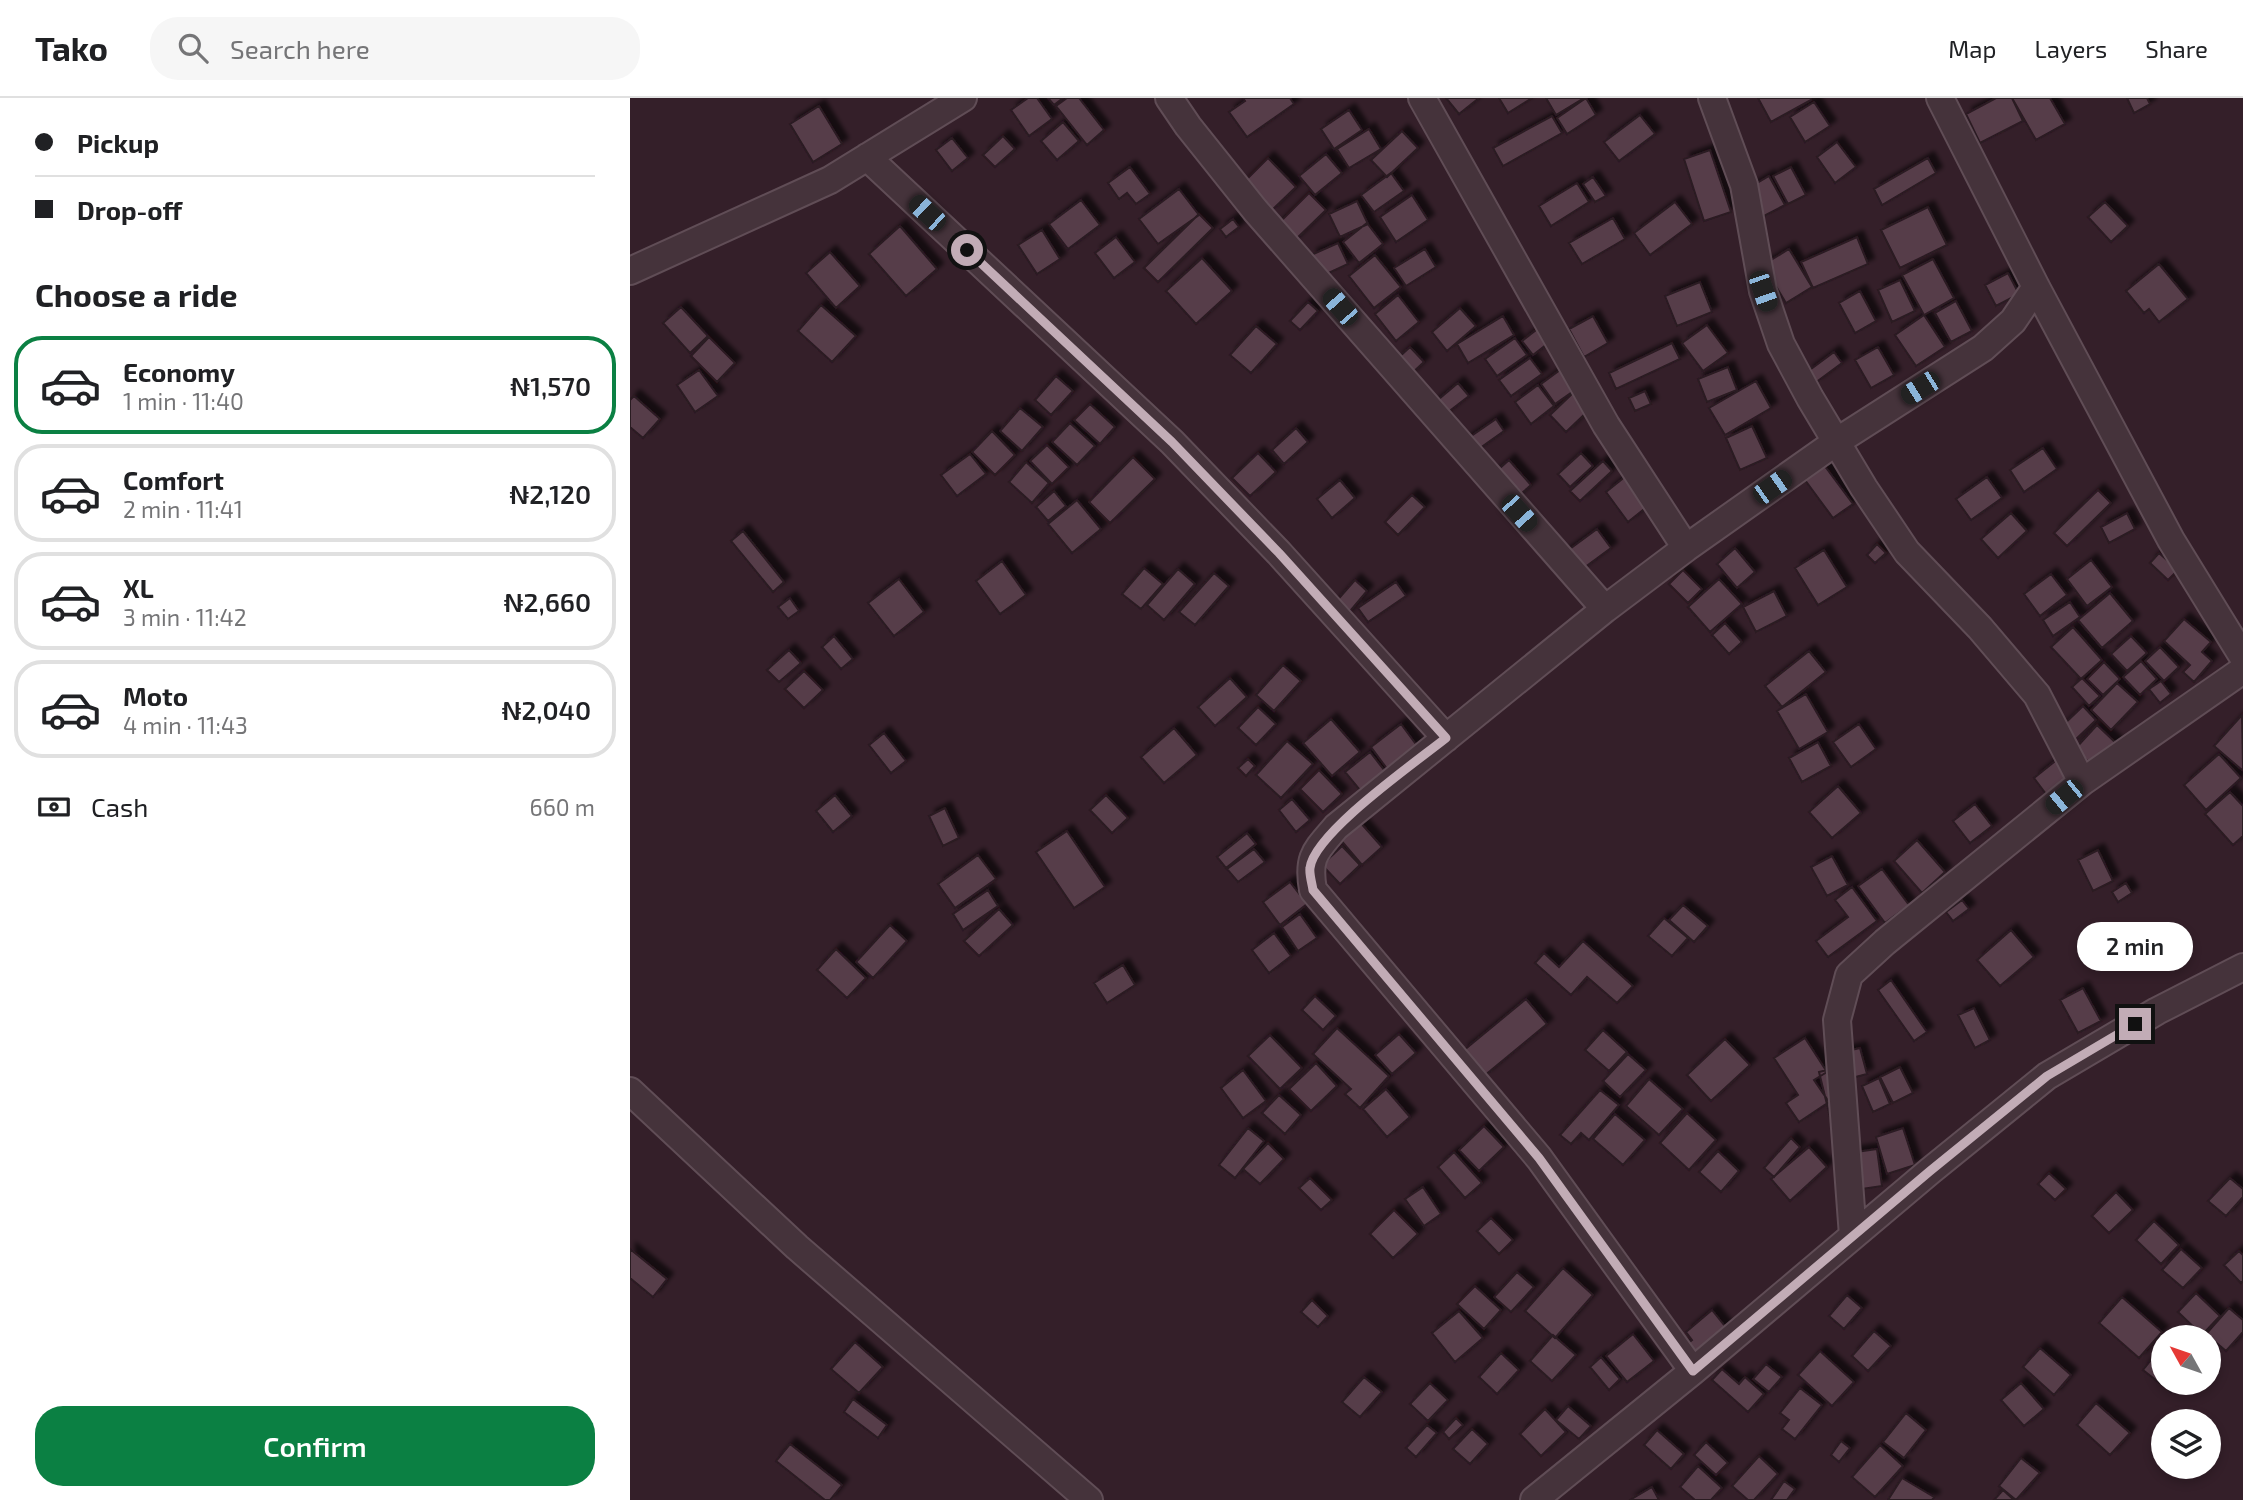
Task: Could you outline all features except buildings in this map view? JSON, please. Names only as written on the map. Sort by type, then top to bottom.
[{"type":"street","points":[[631,264],[830,180],[963,98]]},
{"type":"street","points":[[1169,98],[1255,210],[1605,609]]},
{"type":"street","points":[[1422,98],[1606,425],[1686,548]]},
{"type":"street","points":[[1712,98],[1744,185],[1763,291],[1781,344],[1836,442],[1907,552],[1980,628],[2036,695],[2082,782]]},
{"type":"street","points":[[1940,98],[2036,287],[2171,540],[2243,657]]},
{"type":"street","points":[[867,157],[1172,442],[1279,553],[1446,738]]},
{"type":"street","points":[[1693,1371],[1539,1158],[1313,890],[1309,869],[1315,853],[1336,827],[1605,609],[1836,442],[1983,348],[2013,321],[2036,287]]},
{"type":"street","points":[[1853,1236],[1837,1020],[1849,975],[1885,942],[2082,782],[2243,670]]},
{"type":"street","points":[[1534,1500],[2047,1076],[2157,1011],[2243,968]]},
{"type":"street","points":[[630,1091],[807,1255],[1088,1500]]},
{"type":"route","points":[[967,250],[1172,442],[1279,553],[1446,738],[1336,827],[1315,853],[1309,869],[1313,890],[1539,1158],[1693,1371],[2047,1076],[2135,1024]]}]
